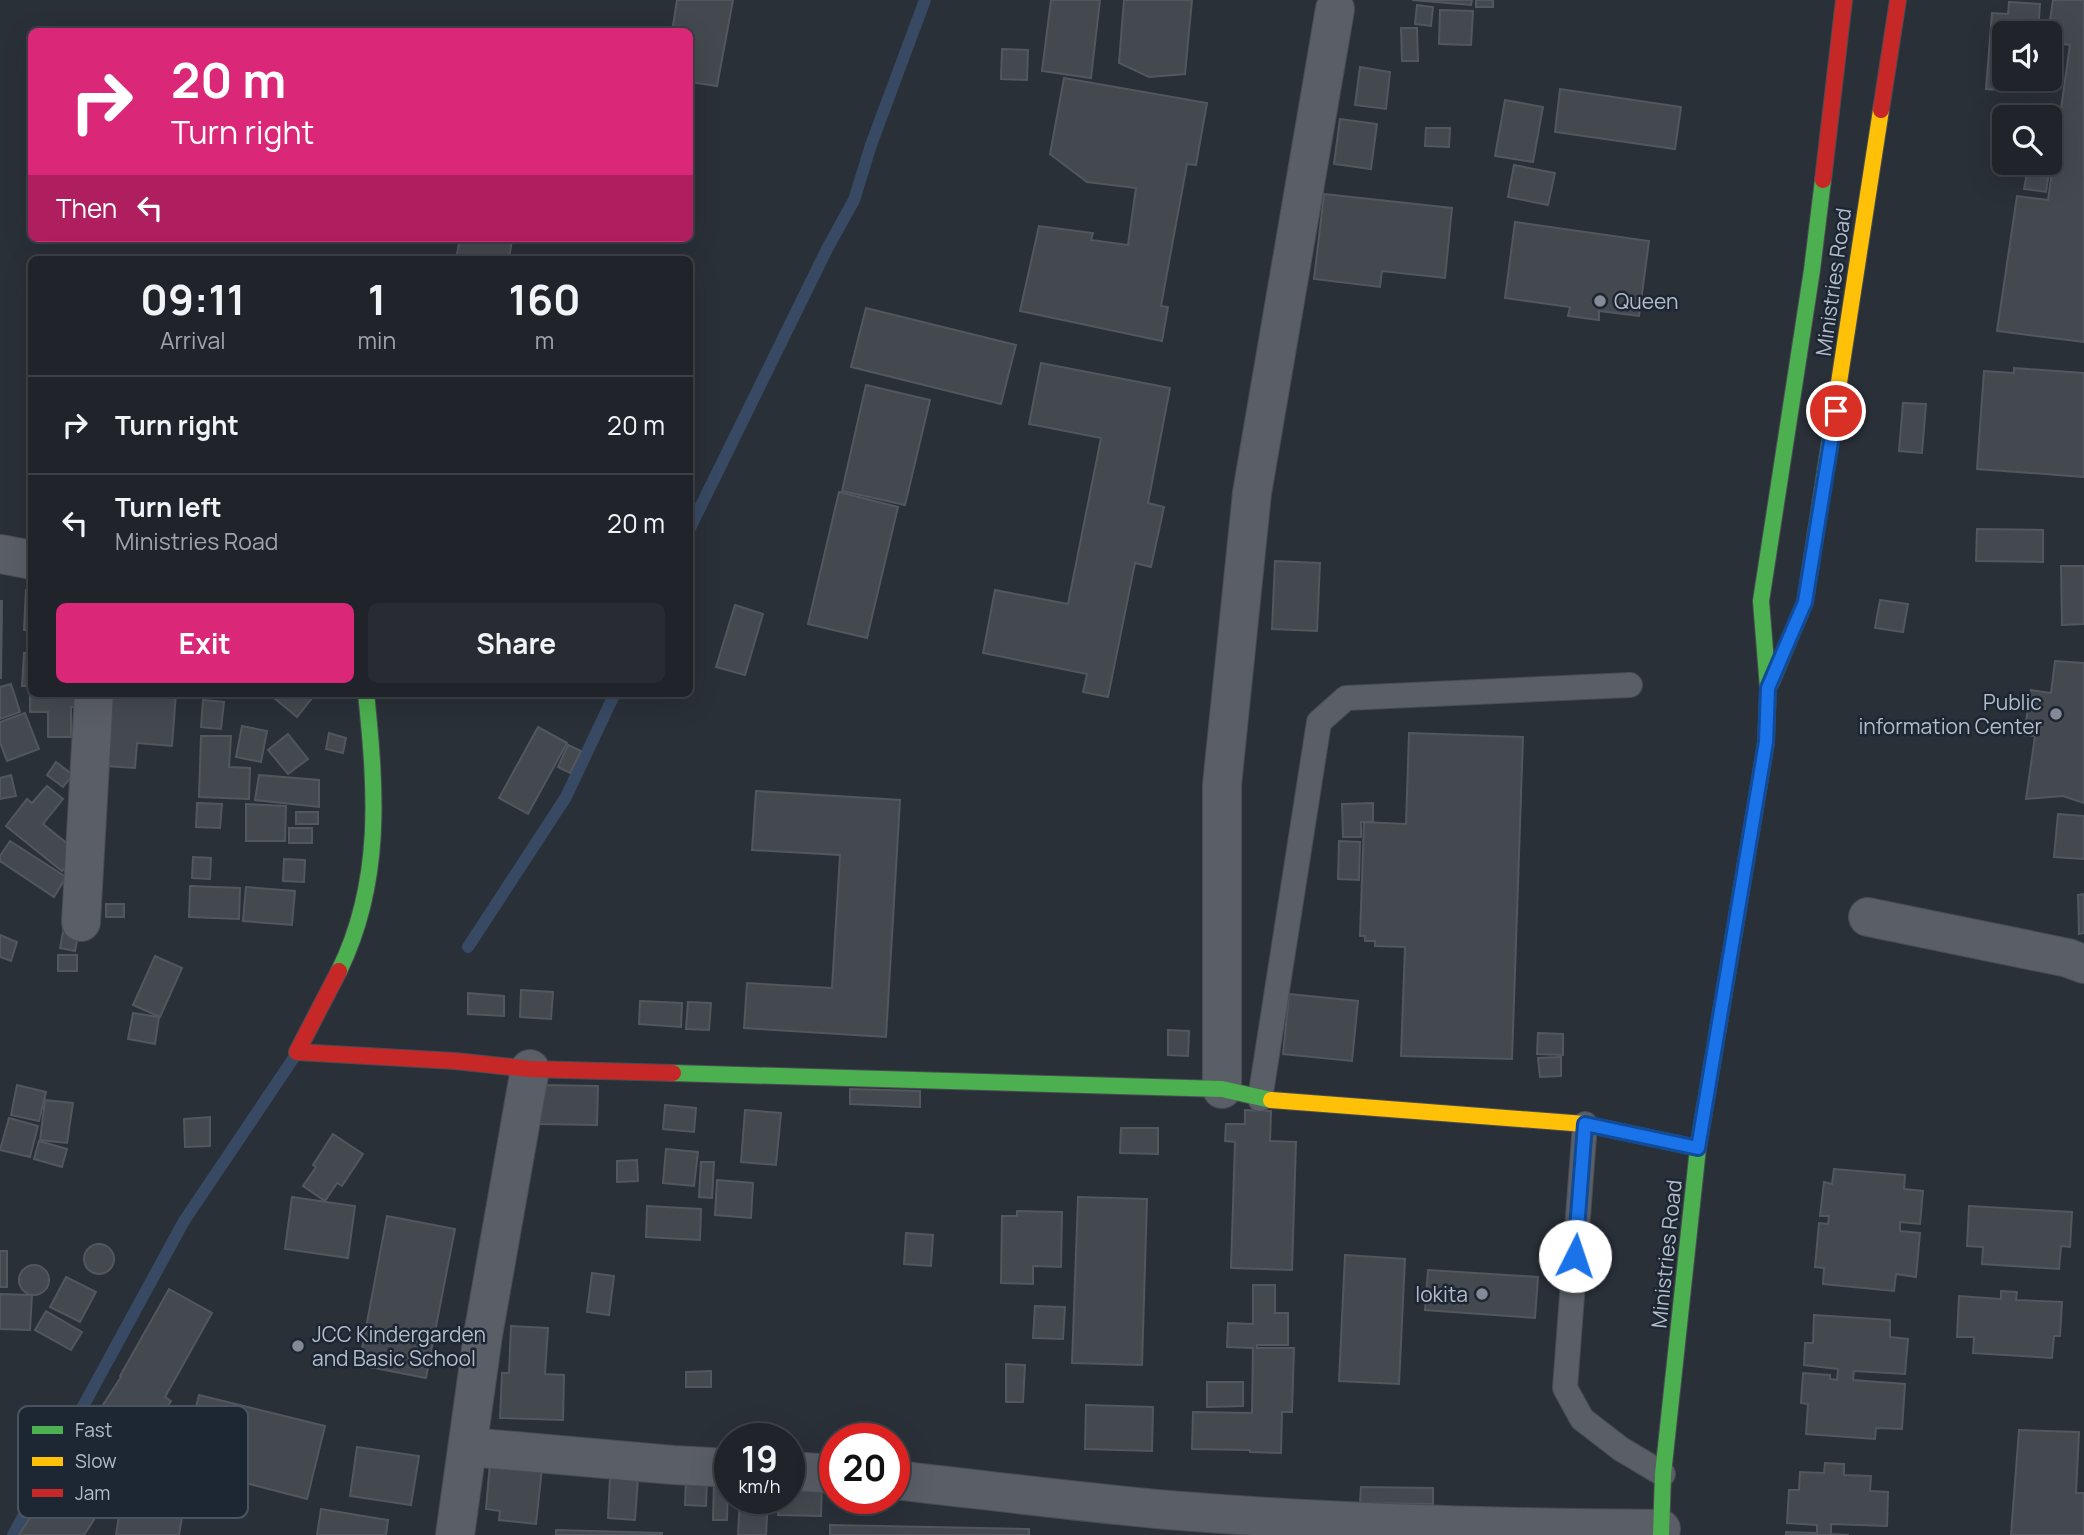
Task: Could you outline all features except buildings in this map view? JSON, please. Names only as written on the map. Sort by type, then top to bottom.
[{"type":"main road","name":"Ministries Road","points":[[1661,1532],[1663,1474],[1698,1148],[1766,742],[1768,688],[1761,601],[1812,270],[1844,0]]},
{"type":"main road","name":"Ministries Road","points":[[1768,688],[1805,602],[1898,0]]},
{"type":"main road","points":[[366,697],[374,768],[371,853],[364,908],[346,953],[297,1052],[455,1061],[530,1069],[1222,1089],[1260,1099],[1585,1124],[1698,1148]]},
{"type":"street","points":[[1222,1089],[1222,785],[1252,493],[1335,9]]},
{"type":"street","points":[[0,554],[28,559]]},
{"type":"street","points":[[81,922],[94,697]]},
{"type":"street","points":[[1868,917],[2054,955],[2084,964]]},
{"type":"street","points":[[455,1535],[483,1335],[530,1069]]},
{"type":"street","points":[[469,1447],[714,1467]]},
{"type":"street","points":[[910,1482],[1167,1510],[1390,1524],[1661,1532]]},
{"type":"lane","points":[[1260,1099],[1319,722],[1346,698],[1630,685]]},
{"type":"lane","points":[[1585,1124],[1565,1388],[1582,1419],[1620,1449],[1663,1474]]},
{"type":"waterway","points":[[693,522],[827,249],[854,200],[871,145],[925,0]]},
{"type":"waterway","points":[[468,947],[566,797],[613,697]]},
{"type":"waterway","points":[[83,1406],[184,1221],[295,1056]]},
{"type":"waterway","points":[[13,1535],[22,1518]]},
{"type":"traffic: fast","points":[[1766,743],[1768,688],[1761,601],[1812,270],[1823,180]]},
{"type":"traffic: fast","points":[[1771,683],[1805,602],[1838,389]]},
{"type":"traffic: fast","points":[[339,971],[353,937],[370,869],[373,800],[366,697]]},
{"type":"traffic: fast","points":[[1661,1535],[1663,1474],[1698,1148],[1718,1029]]},
{"type":"traffic: fast","points":[[673,1073],[1222,1089],[1271,1100]]},
{"type":"traffic: slow","points":[[1838,389],[1881,110]]},
{"type":"traffic: slow","points":[[1718,1029],[1766,743]]},
{"type":"traffic: slow","points":[[1271,1100],[1585,1124],[1698,1148]]},
{"type":"traffic: jam","points":[[1823,180],[1844,0]]},
{"type":"traffic: jam","points":[[1881,110],[1898,0]]},
{"type":"traffic: jam","points":[[339,971],[297,1052],[455,1061],[530,1069],[673,1073]]},
{"type":"place","name":"Queen","points":[[1600,301]]},
{"type":"place","name":"Public information Center","points":[[2056,714]]},
{"type":"place","name":"lokita","points":[[1482,1294]]},
{"type":"place","name":"JCC Kindergarden and Basic School","points":[[298,1346]]},
{"type":"route","points":[[1575,1256],[1585,1124],[1698,1148],[1766,742],[1768,688],[1805,602],[1836,411]]}]
